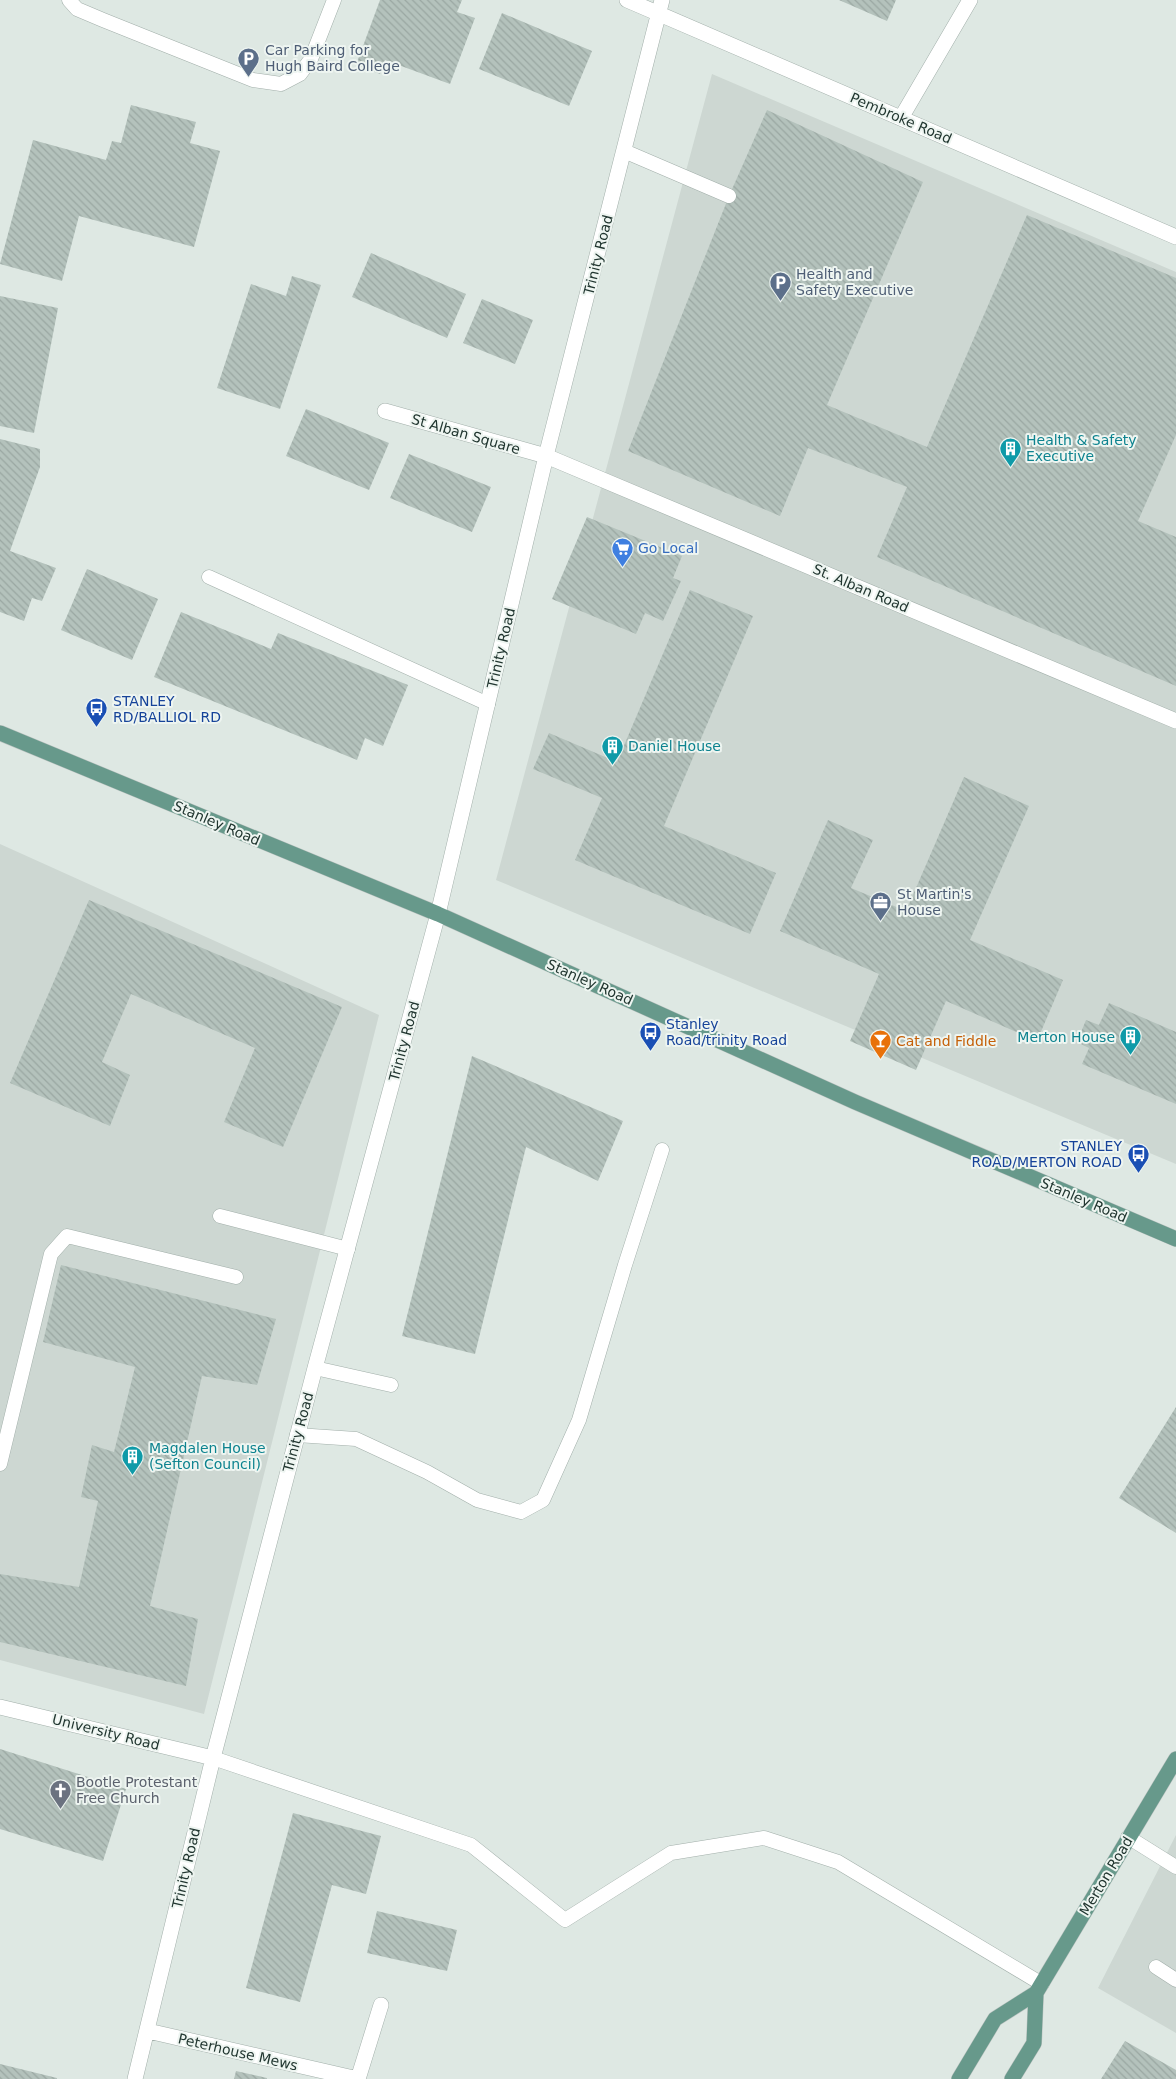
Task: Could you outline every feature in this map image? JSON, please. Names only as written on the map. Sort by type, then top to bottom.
[{"type":"main road","name":"Stanley Road","points":[[0,733],[438,914],[855,1102],[1176,1239]]},
{"type":"main road","name":"Merton Road","points":[[1012,2079],[1034,2042],[1039,1989],[1176,1759]]},
{"type":"main road","name":"Merton Road","points":[[959,2079],[995,2019],[1039,1989]]},
{"type":"street","name":"Pembroke Road","points":[[627,0],[660,7],[900,118],[1176,237]]},
{"type":"street","points":[[900,118],[970,0]]},
{"type":"street","name":"Trinity Road","points":[[135,2079],[213,1758],[297,1435],[438,914],[546,456],[660,7]]},
{"type":"street","name":"St Alban Square","points":[[385,411],[546,456]]},
{"type":"street","name":"St. Alban Road","points":[[546,456],[1176,721]]},
{"type":"street","name":"University Road","points":[[0,1707],[213,1758]]},
{"type":"street","name":"Peterhouse Mews","points":[[148,2031],[358,2079],[381,2005]]},
{"type":"lane","points":[[69,0],[77,9],[253,80],[281,84],[300,74],[311,59],[334,0]]},
{"type":"lane","points":[[624,151],[729,196]]},
{"type":"lane","points":[[209,577],[488,704]]},
{"type":"lane","points":[[297,1435],[356,1439],[427,1472],[477,1500],[521,1512],[543,1500],[579,1420],[625,1265],[662,1150]]},
{"type":"lane","points":[[220,1216],[348,1249]]},
{"type":"lane","points":[[0,1464],[51,1254],[67,1236],[236,1277]]},
{"type":"lane","points":[[315,1368],[391,1385]]},
{"type":"lane","points":[[213,1758],[471,1845],[564,1920],[671,1853],[764,1838],[838,1862],[1039,1989]]},
{"type":"lane","points":[[1128,1837],[1176,1867]]},
{"type":"lane","points":[[1156,1967],[1176,1980]]},
{"type":"shaded area","points":[[712,74],[1176,272],[1176,1164],[496,880]]},
{"type":"shaded area","points":[[0,844],[379,1015],[204,1714],[0,1660]]},
{"type":"shaded area","points":[[1176,1835],[1176,2033],[1098,1988]]},
{"type":"building","points":[[380,0],[462,0],[457,12],[475,18],[450,84],[385,60],[380,74],[356,65]]},
{"type":"building","points":[[839,0],[896,0],[887,21]]},
{"type":"building","points":[[502,13],[592,51],[569,106],[479,69]]},
{"type":"building","points":[[131,105],[196,122],[190,143],[220,151],[194,247],[79,216],[62,281],[0,264],[33,140],[106,160],[112,141],[121,143]]},
{"type":"building","name":"Health & Safety Executive","points":[[767,110],[923,182],[827,405],[927,447],[1027,215],[1176,278],[1176,435],[1138,521],[1176,537],[1176,686],[877,557],[907,487],[808,448],[780,516],[628,451],[729,196]]},
{"type":"building","points":[[371,253],[466,294],[447,338],[352,297]]},
{"type":"building","points":[[292,276],[321,285],[280,409],[217,388],[251,284],[286,296]]},
{"type":"building","points":[[0,296],[58,308],[34,433],[0,426]]},
{"type":"building","points":[[482,299],[533,320],[515,364],[463,343]]},
{"type":"building","points":[[306,409],[389,443],[369,490],[286,456]]},
{"type":"building","points":[[0,439],[40,449],[40,467],[10,551],[56,568],[42,601],[32,598],[24,621],[0,612]]},
{"type":"building","points":[[409,454],[491,487],[472,532],[390,498]]},
{"type":"building","name":"Go Local","points":[[587,517],[682,556],[673,578],[681,581],[663,621],[645,613],[636,634],[552,599]]},
{"type":"building","points":[[87,569],[158,599],[132,660],[61,630]]},
{"type":"building","name":"Daniel House","points":[[690,590],[753,616],[664,826],[776,873],[750,934],[575,860],[602,798],[533,769],[549,733],[617,762]]},
{"type":"building","points":[[181,612],[271,649],[278,633],[408,685],[383,746],[365,738],[357,760],[154,677]]},
{"type":"building","name":"St Martin's House","points":[[964,777],[1029,806],[970,940],[1063,980],[1037,1041],[946,1001],[916,1070],[850,1041],[879,974],[780,931],[828,820],[873,840],[851,888],[906,911]]},
{"type":"building","points":[[89,900],[342,1007],[283,1147],[224,1122],[255,1048],[131,994],[102,1062],[130,1075],[110,1126],[10,1083]]},
{"type":"building","name":"Merton House","points":[[1109,1003],[1176,1032],[1176,1104],[1082,1064],[1089,1048],[1077,1042],[1086,1020],[1099,1025]]},
{"type":"building","points":[[472,1056],[623,1121],[598,1181],[526,1147],[475,1354],[402,1336]]},
{"type":"building","name":"Magdalen House (Sefton Council)","points":[[61,1265],[276,1319],[257,1385],[202,1376],[150,1606],[198,1619],[186,1686],[0,1642],[0,1574],[79,1587],[98,1501],[81,1497],[92,1445],[114,1452],[135,1367],[43,1342]]},
{"type":"building","points":[[1176,1407],[1176,1533],[1119,1498]]},
{"type":"building","name":"Bootle Protestant Free Church","points":[[0,1749],[126,1789],[103,1861],[0,1829]]},
{"type":"building","points":[[293,1813],[381,1836],[366,1894],[332,1885],[300,2002],[246,1988]]},
{"type":"building","points":[[377,1911],[457,1930],[447,1971],[367,1953]]},
{"type":"building","points":[[1125,2041],[1176,2070],[1176,2079],[1101,2079]]},
{"type":"building","points":[[0,2064],[57,2078],[57,2079],[0,2079]]},
{"type":"building","points":[[236,2071],[267,2078],[267,2079],[234,2079]]},
{"type":"place","name":"Car Parking for Hugh Baird College","points":[[249,77]]},
{"type":"place","name":"Health and Safety Executive","points":[[780,301]]},
{"type":"place","name":"Health & Safety Executive","points":[[1010,467]]},
{"type":"place","name":"Go Local","points":[[622,567]]},
{"type":"place","name":"STANLEY RD/BALLIOL RD","points":[[97,728]]},
{"type":"place","name":"Daniel House","points":[[612,765]]},
{"type":"place","name":"St Martin's House","points":[[881,921]]},
{"type":"place","name":"Stanley Road/trinity Road","points":[[650,1051]]},
{"type":"place","name":"Merton House","points":[[1131,1056]]},
{"type":"place","name":"Cat and Fiddle","points":[[880,1060]]},
{"type":"place","name":"STANLEY ROAD/MERTON ROAD","points":[[1138,1173]]},
{"type":"place","name":"Magdalen House (Sefton Council)","points":[[133,1475]]},
{"type":"place","name":"Bootle Protestant Free Church","points":[[60,1809]]}]
